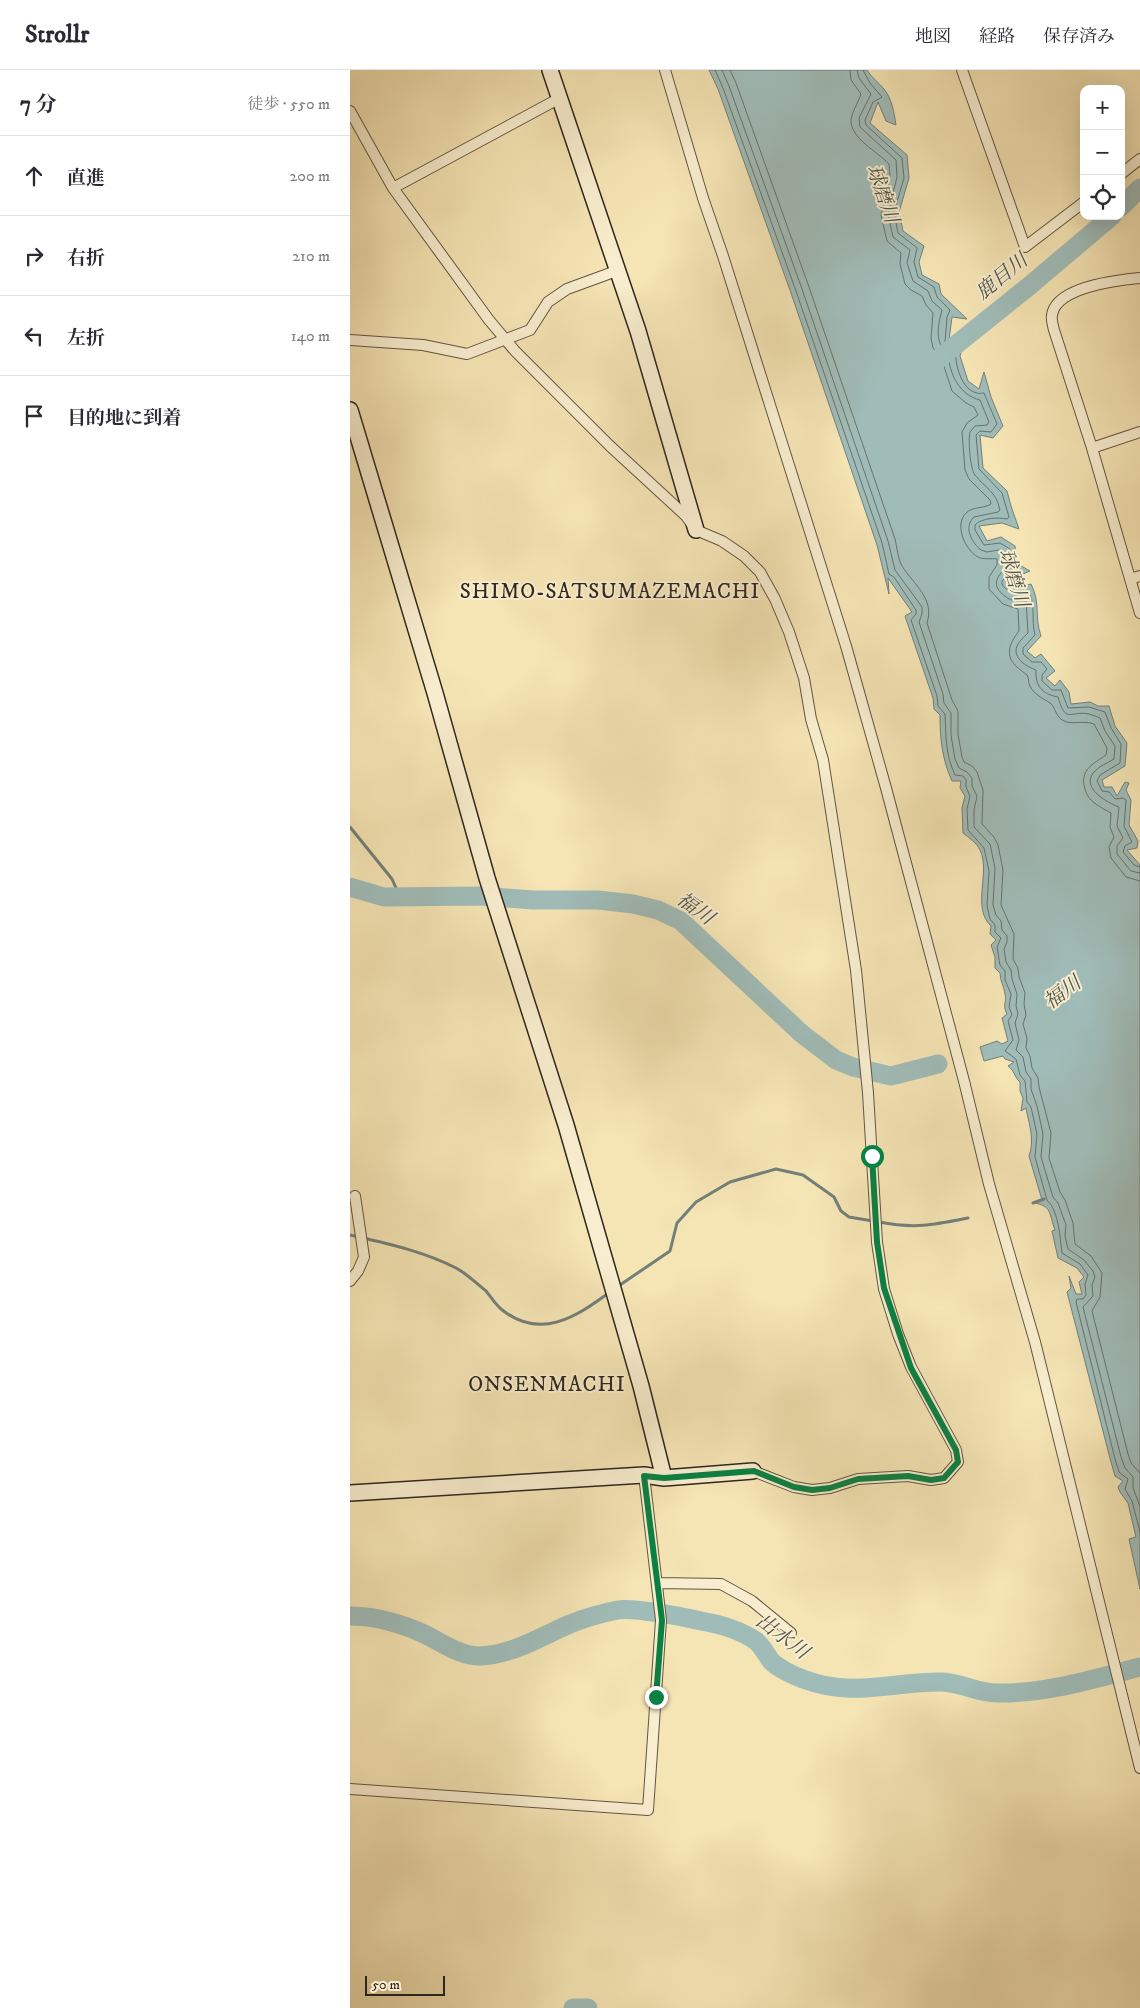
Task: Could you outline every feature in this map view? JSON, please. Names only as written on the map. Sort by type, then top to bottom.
[{"type":"street","points":[[550,70],[619,270],[696,530]]},
{"type":"street","points":[[665,70],[703,198],[846,646],[964,1081],[989,1184],[1038,1352],[1140,1768]]},
{"type":"street","points":[[962,70],[1025,247],[1080,205]]},
{"type":"street","points":[[393,188],[560,98]]},
{"type":"street","points":[[350,111],[393,188],[489,320],[515,352],[610,446],[686,516],[696,530],[722,541],[744,556],[760,572],[775,600],[789,632],[804,678],[811,719],[823,760],[856,970],[868,1093],[877,1242],[884,1288],[911,1368],[956,1450],[958,1462],[944,1478],[931,1480],[908,1476],[858,1479],[830,1488],[812,1490],[794,1487],[754,1471],[664,1478],[644,1476],[350,1492]]},
{"type":"street","points":[[1125,171],[1140,159]]},
{"type":"street","points":[[350,340],[423,345],[467,354],[530,330],[548,302],[568,289],[619,270]]},
{"type":"street","points":[[1140,278],[1118,280],[1082,288],[1071,293],[1055,307],[1051,316],[1135,578],[1140,613]]},
{"type":"street","points":[[350,410],[432,683],[486,878],[566,1125],[641,1386],[664,1478]]},
{"type":"street","points":[[1092,448],[1140,432]]},
{"type":"street","points":[[350,1281],[358,1271],[364,1257],[355,1196]]},
{"type":"street","points":[[350,1789],[648,1810],[662,1620],[644,1476]]},
{"type":"street","points":[[658,1583],[722,1584],[752,1600],[791,1634]]},
{"type":"water","name":"球磨川","points":[[709,70],[867,70],[887,93],[896,125],[886,121],[878,102],[870,123],[907,155],[909,178],[899,212],[903,231],[924,246],[919,262],[922,275],[939,284],[941,294],[967,319],[952,317],[949,340],[963,346],[960,356],[968,381],[979,389],[984,372],[991,397],[1003,426],[993,438],[980,435],[983,468],[1007,491],[1019,529],[1002,523],[979,526],[987,541],[1001,537],[1015,546],[1016,563],[1030,571],[1006,581],[1014,589],[1031,584],[1034,591],[1041,636],[1027,651],[1035,658],[1041,654],[1055,671],[1046,678],[1055,686],[1060,680],[1069,692],[1071,704],[1090,702],[1098,706],[1109,706],[1115,726],[1127,743],[1125,766],[1102,780],[1104,787],[1112,787],[1117,796],[1125,782],[1129,783],[1126,790],[1131,800],[1129,825],[1138,841],[1137,848],[1127,850],[1140,865],[1140,1589],[1129,1539],[1136,1537],[1128,1503],[1118,1487],[1123,1481],[1115,1476],[1067,1292],[1071,1288],[1069,1276],[1076,1294],[1082,1294],[1079,1282],[1084,1277],[1077,1268],[1058,1258],[1052,1231],[1055,1230],[1049,1211],[1044,1206],[1033,1203],[1042,1200],[1029,1156],[1031,1132],[1026,1108],[1021,1111],[1023,1098],[1020,1091],[1020,1082],[1008,1066],[1014,1062],[1005,1059],[1003,1056],[984,1061],[980,1047],[997,1041],[1002,1044],[1008,1041],[1002,1018],[1007,1014],[1000,973],[995,968],[995,957],[991,945],[996,940],[990,934],[991,926],[985,918],[982,909],[983,859],[977,845],[963,833],[962,808],[965,796],[960,788],[961,781],[952,781],[946,765],[941,741],[940,715],[934,709],[933,698],[905,616],[912,612],[888,578],[889,594],[877,545],[791,293],[718,89]]},
{"type":"waterway","name":"鹿目川","points":[[1125,203],[1140,188]]},
{"type":"waterway","name":"鹿目川","points":[[937,360],[1107,220]]},
{"type":"waterway","points":[[350,827],[392,879],[400,897]]},
{"type":"waterway","name":"福川","points":[[350,887],[384,897],[481,896],[533,900],[598,900],[633,904],[658,910],[681,921],[802,1034],[836,1060],[853,1067],[891,1076],[938,1064]]},
{"type":"waterway","points":[[617,1287],[670,1251],[677,1223],[696,1202],[730,1182],[776,1169],[803,1175],[834,1197],[841,1211],[849,1217],[873,1221]]},
{"type":"waterway","points":[[1033,1203],[1044,1199]]},
{"type":"waterway","points":[[879,1222],[914,1226],[968,1218]]},
{"type":"waterway","points":[[350,1235],[417,1252],[456,1268],[486,1291],[501,1309],[515,1318],[530,1323],[544,1324],[571,1317],[610,1292]]},
{"type":"waterway","name":"出水川","points":[[350,1616],[375,1618],[400,1624],[423,1633],[455,1650],[480,1656],[515,1649],[570,1624],[618,1610],[625,1609],[659,1613],[715,1624],[736,1631],[756,1641],[771,1661],[786,1672],[821,1685],[838,1687],[872,1688],[947,1682],[990,1693],[1015,1693],[1069,1685],[1140,1667]]},
{"type":"waterway","points":[[573,2008],[588,2008]]},
{"type":"district","name":"SHIMO-SATSUMAZEMACHI","points":[[610,592]]},
{"type":"district","name":"ONSENMACHI","points":[[547,1385]]},
{"type":"route","points":[[656,1697],[662,1620],[644,1476],[664,1478],[754,1471],[794,1487],[812,1490],[830,1488],[858,1479],[908,1476],[931,1480],[944,1478],[958,1462],[956,1450],[944,1426],[911,1368],[884,1288],[877,1242],[872,1156]]}]
